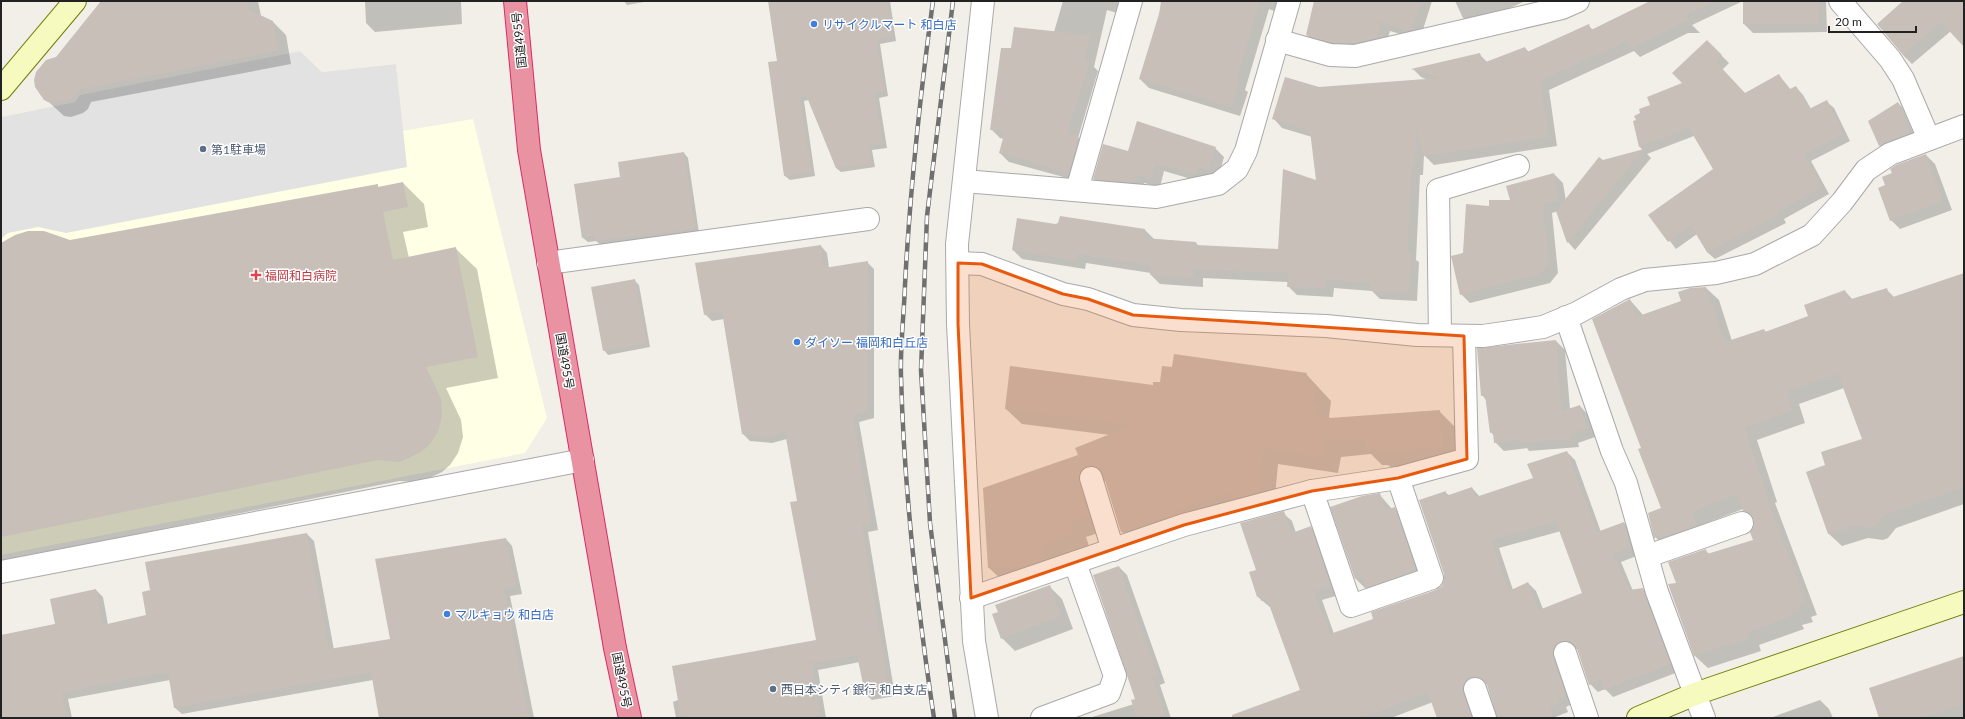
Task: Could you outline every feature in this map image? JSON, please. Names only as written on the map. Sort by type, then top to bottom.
[{"type":"highway","name":"国道495号","points":[[515,1],[529,150],[582,460],[630,718]]},
{"type":"street","points":[[1,89],[75,1]]},
{"type":"street","points":[[983,1],[957,244],[958,324],[971,598],[974,641],[987,718]]},
{"type":"street","points":[[1077,190],[1131,1]]},
{"type":"street","points":[[964,181],[1156,197],[1218,184],[1237,169],[1246,152],[1289,1]]},
{"type":"street","points":[[1277,40],[1330,55],[1355,56],[1562,8],[1578,1]]},
{"type":"street","points":[[1840,1],[1890,59],[1903,79],[1929,139]]},
{"type":"street","points":[[958,263],[982,264],[1063,294],[1088,299],[1133,315],[1181,320],[1326,326],[1417,335],[1483,336],[1543,327],[1621,289],[1645,280],[1716,273],[1755,264],[1812,235],[1842,202],[1866,170],[1890,154],[1964,126]]},
{"type":"street","points":[[1440,335],[1438,190],[1518,166]]},
{"type":"street","points":[[548,263],[868,219]]},
{"type":"street","points":[[1566,317],[1612,451],[1626,483],[1657,592],[1704,718]]},
{"type":"street","points":[[971,598],[1184,525],[1312,491],[1398,478],[1467,459],[1464,336]]},
{"type":"street","points":[[1,572],[582,460]]},
{"type":"street","points":[[1091,478],[1113,550]]},
{"type":"street","points":[[1312,491],[1351,606],[1432,578],[1398,478]]},
{"type":"street","points":[[1648,556],[1742,523]]},
{"type":"street","points":[[1042,718],[1109,693],[1115,676],[1074,563]]},
{"type":"street","points":[[1638,718],[1695,694],[1964,602]]},
{"type":"street","points":[[1565,653],[1587,718]]},
{"type":"street","points":[[1475,689],[1485,718]]},
{"type":"highlighted area","points":[[958,263],[982,264],[1063,294],[1088,299],[1133,315],[1464,336],[1467,459],[1398,478],[1312,491],[1184,525],[971,598],[958,324]]},
{"type":"shaded area","name":"福岡和白病院","points":[[300,51],[322,72],[396,64],[402,131],[473,119],[547,418],[525,453],[1,555],[1,117],[75,102],[80,95]]},
{"type":"shaded area","name":"第1駐車場","points":[[300,51],[322,72],[396,64],[407,167],[66,233],[38,227],[8,233],[1,239],[1,117],[75,102],[80,95]]},
{"type":"building","points":[[101,1],[248,1],[249,10],[273,21],[278,51],[78,90],[75,96],[70,100],[58,104],[50,103],[44,100],[35,87],[34,80],[36,72],[46,60],[56,57]]},
{"type":"building","points":[[768,1],[887,1],[892,37],[877,39],[884,92],[875,93],[883,143],[868,146],[871,163],[836,168],[806,95],[800,97],[811,172],[784,176],[768,62],[777,61]]},
{"type":"building","points":[[1163,1],[1260,1],[1236,82],[1239,82],[1231,107],[1139,79]]},
{"type":"building","points":[[1314,1],[1421,1],[1412,30],[1407,31],[1381,22],[1377,38],[1354,43],[1332,43],[1306,35]]},
{"type":"building","points":[[1650,1],[1716,1],[1684,16],[1688,20],[1630,49],[1627,41],[1540,81],[1549,137],[1424,156],[1416,129],[1415,166],[1411,167],[1408,252],[1411,252],[1409,292],[1370,291],[1370,283],[1326,280],[1325,288],[1287,287],[1288,273],[1194,270],[1194,278],[1150,275],[1151,266],[1078,254],[1076,261],[1012,250],[1017,218],[1055,224],[1058,223],[1060,216],[1145,229],[1144,238],[1196,242],[1196,245],[1278,249],[1283,169],[1316,180],[1310,131],[1272,119],[1285,77],[1319,87],[1439,78],[1411,69],[1480,53],[1483,63],[1525,47],[1527,52],[1589,24],[1591,30]]},
{"type":"building","points":[[1743,1],[1818,1],[1818,24],[1743,24]]},
{"type":"building","points":[[1903,1],[1964,1],[1964,47],[1941,22],[1903,55],[1877,24]]},
{"type":"building","points":[[1014,27],[1090,35],[1085,60],[1090,61],[1067,134],[1079,137],[1069,173],[999,153],[1005,131],[990,130],[1001,48],[1011,48]]},
{"type":"building","points":[[1707,40],[1722,55],[1716,62],[1745,93],[1779,74],[1788,90],[1796,86],[1809,109],[1827,100],[1844,134],[1804,154],[1823,187],[1777,212],[1779,215],[1707,252],[1691,226],[1668,242],[1648,215],[1713,169],[1689,128],[1639,147],[1633,121],[1636,120],[1634,116],[1640,113],[1639,109],[1650,105],[1647,97],[1682,83],[1672,73]]},
{"type":"building","points":[[1898,102],[1911,133],[1879,146],[1868,121]]},
{"type":"building","points":[[1137,121],[1216,147],[1209,170],[1199,167],[1196,175],[1155,163],[1151,179],[1136,175],[1135,183],[1093,179],[1103,144],[1128,151]]},
{"type":"building","points":[[1644,149],[1567,243],[1556,211],[1599,157],[1603,160]]},
{"type":"building","points":[[684,152],[695,229],[595,241],[594,236],[582,238],[574,184],[620,177],[618,162]]},
{"type":"building","points":[[1926,154],[1943,201],[1890,221],[1878,188],[1885,185],[1882,177],[1892,173],[1890,169],[1896,165]]},
{"type":"building","points":[[1554,173],[1558,201],[1543,204],[1549,264],[1541,274],[1460,295],[1451,256],[1463,253],[1466,204],[1489,206],[1489,200],[1510,200],[1506,186]]},
{"type":"building","points":[[403,182],[408,207],[383,212],[393,260],[456,247],[478,357],[426,367],[441,399],[442,416],[438,432],[430,444],[421,452],[400,462],[378,460],[1,537],[1,243],[15,235],[28,231],[44,231],[70,240],[378,184],[378,187]]},
{"type":"building","points":[[821,245],[824,268],[868,261],[867,412],[853,415],[871,524],[862,525],[889,689],[865,694],[857,655],[812,663],[821,718],[681,718],[672,666],[816,640],[790,502],[797,501],[785,432],[765,437],[742,434],[722,312],[704,315],[695,263]]},
{"type":"building","points":[[1964,273],[1964,487],[1883,516],[1876,526],[1870,528],[1855,526],[1828,534],[1806,472],[1825,465],[1821,452],[1862,439],[1838,374],[1787,391],[1793,410],[1745,428],[1764,490],[1806,602],[1799,604],[1801,609],[1791,613],[1792,616],[1747,633],[1749,638],[1694,656],[1668,584],[1676,583],[1668,562],[1706,549],[1707,554],[1753,540],[1750,532],[1754,526],[1754,519],[1750,513],[1743,511],[1737,494],[1692,512],[1697,525],[1660,538],[1659,536],[1654,538],[1648,513],[1661,508],[1638,449],[1641,448],[1592,319],[1630,299],[1636,317],[1681,301],[1678,292],[1690,288],[1706,287],[1725,342],[1764,329],[1765,332],[1808,316],[1804,305],[1845,290],[1848,300],[1887,288],[1890,298]]},
{"type":"building","points":[[635,279],[647,343],[603,351],[591,287]]},
{"type":"building","points":[[1556,340],[1562,411],[1580,405],[1587,429],[1570,434],[1571,439],[1520,443],[1519,440],[1494,443],[1493,432],[1490,433],[1485,395],[1481,396],[1477,348]]},
{"type":"building","points":[[1174,354],[1307,373],[1305,383],[1316,384],[1313,404],[1318,405],[1316,419],[1440,410],[1443,448],[1375,453],[1375,449],[1366,450],[1365,438],[1325,442],[1323,458],[1263,449],[1259,492],[1231,500],[1229,493],[1177,511],[1178,513],[1121,532],[1103,474],[1099,469],[1093,466],[1088,466],[1082,469],[1079,476],[1089,515],[1071,522],[1075,534],[1043,543],[1046,551],[1038,554],[1041,561],[1027,566],[988,568],[983,488],[1078,455],[1075,448],[1133,425],[1005,409],[1010,366],[1153,385],[1153,382],[1160,382],[1162,366],[1172,367]]},
{"type":"building","points":[[1567,451],[1597,532],[1624,522],[1631,547],[1613,554],[1629,590],[1643,588],[1671,664],[1604,690],[1600,680],[1589,685],[1574,644],[1568,641],[1561,641],[1555,645],[1553,657],[1566,695],[1558,699],[1560,704],[1550,708],[1553,718],[1497,718],[1487,685],[1483,679],[1471,677],[1466,681],[1463,687],[1472,718],[1437,718],[1428,693],[1361,718],[1232,718],[1232,715],[1300,690],[1267,599],[1261,601],[1260,596],[1257,597],[1249,572],[1256,570],[1240,523],[1284,511],[1292,533],[1311,526],[1331,586],[1314,592],[1330,634],[1373,619],[1371,612],[1436,590],[1442,586],[1444,574],[1419,500],[1446,491],[1446,496],[1472,487],[1476,497],[1533,478],[1527,464]],"holes":[[[1556,522],[1582,593],[1539,610],[1528,582],[1509,591],[1492,540]]]},
{"type":"building","points":[[1380,493],[1385,510],[1395,507],[1416,570],[1365,588],[1362,577],[1355,579],[1330,507],[1362,496]]},
{"type":"building","points":[[307,533],[329,649],[390,639],[375,559],[506,538],[516,587],[504,589],[529,718],[379,718],[371,672],[174,708],[168,673],[160,673],[62,693],[67,718],[1,718],[1,635],[55,624],[50,599],[96,589],[103,625],[146,615],[142,592],[150,590],[145,562]]},
{"type":"building","points":[[1119,566],[1157,675],[1152,676],[1166,718],[1137,718],[1131,700],[1135,699],[1093,575]]},
{"type":"building","points":[[1050,585],[1061,616],[1001,639],[992,614],[998,612],[995,605]]},
{"type":"building","points":[[1964,656],[1964,704],[1922,718],[1879,718],[1869,688]]},
{"type":"railway","points":[[933,1],[913,178],[907,249],[901,365],[908,505],[922,633],[934,718]]},
{"type":"railway","points":[[953,1],[927,216],[921,370],[930,523],[955,718]]},
{"type":"place","name":"リサイクルマート 和白店","points":[[814,24]]},
{"type":"place","name":"第1駐車場","points":[[203,149]]},
{"type":"place","name":"福岡和白病院","points":[[256,275]]},
{"type":"place","name":"ダイソー 福岡和白丘店","points":[[797,342]]},
{"type":"place","name":"マルキョウ 和白店","points":[[447,614]]},
{"type":"place","name":"西日本シティ銀行 和白支店","points":[[773,689]]}]
